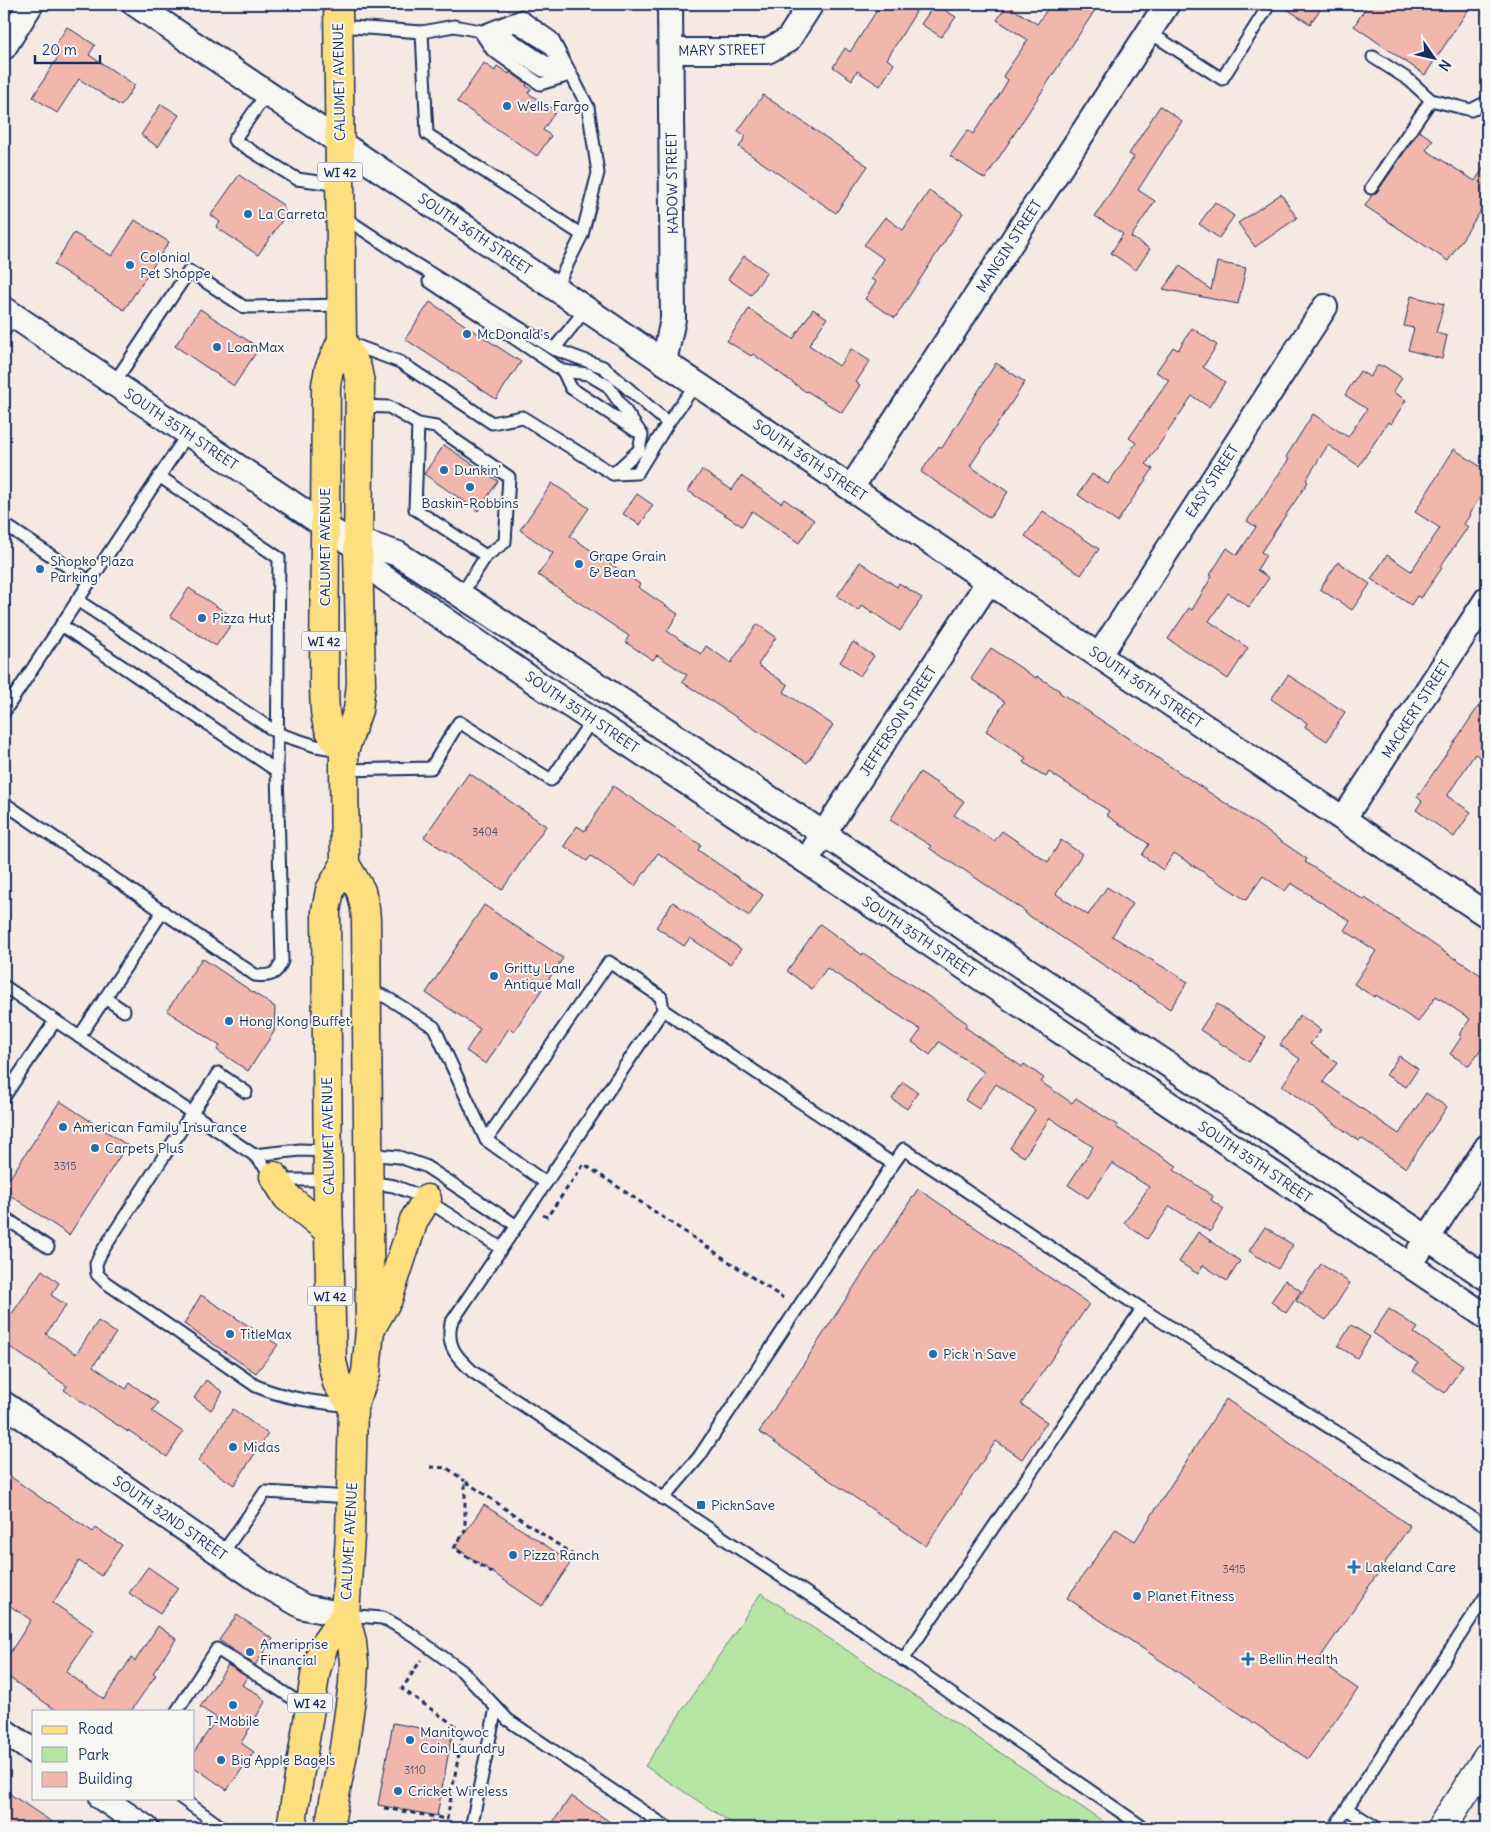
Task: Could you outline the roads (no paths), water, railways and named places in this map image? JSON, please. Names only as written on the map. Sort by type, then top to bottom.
[{"type":"main road","name":"CALUMET AVENUE","points":[[338,15],[342,340],[329,369],[326,384],[326,714],[331,735],[344,760]]},
{"type":"main road","name":"CALUMET AVENUE","points":[[329,1828],[344,1748],[353,1684],[352,1642],[345,1615],[353,1407],[366,1373],[370,1330],[365,908],[361,891],[345,864],[344,760],[354,725],[360,693],[358,548],[360,383],[357,368],[342,340]]},
{"type":"main road","name":"CALUMET AVENUE","points":[[345,864],[330,890],[326,911],[328,1180],[332,1361],[337,1383],[353,1407]]},
{"type":"main road","points":[[328,1151],[368,1154]]},
{"type":"main road","points":[[274,1176],[287,1197],[329,1231]]},
{"type":"main road","points":[[328,1180],[368,1182]]},
{"type":"main road","points":[[370,1330],[388,1299],[414,1220],[427,1199]]},
{"type":"main road","name":"CALUMET AVENUE","points":[[291,1828],[309,1709],[321,1652],[328,1638],[345,1615]]},
{"type":"street","points":[[4,47],[31,4]]},
{"type":"street","name":"SOUTH 36TH STREET","points":[[135,4],[1099,656],[1487,915]]},
{"type":"street","name":"KADOW STREET","points":[[664,362],[673,319],[670,4]]},
{"type":"street","name":"MARY STREET","points":[[670,51],[767,51],[788,40],[811,4]]},
{"type":"street","name":"MANGIN STREET","points":[[851,488],[1167,4]]},
{"type":"street","name":"EASY STREET","points":[[1099,656],[1325,307]]},
{"type":"street","name":"SOUTH 35TH STREET","points":[[7,319],[114,383],[325,525],[358,548],[373,569],[407,594],[592,720],[1487,1317]]},
{"type":"street","points":[[358,548],[371,545],[398,554],[824,834],[1487,1278]]},
{"type":"street","name":"JEFFERSON STREET","points":[[806,861],[990,582]]},
{"type":"street","name":"MACKERT STREET","points":[[1344,818],[1487,599]]},
{"type":"street","points":[[1409,1265],[1487,1147]]},
{"type":"street","name":"SOUTH 32ND STREET","points":[[4,1404],[266,1584],[304,1607],[345,1615]]},
{"type":"street","points":[[4,1731],[32,1751]]},
{"type":"street","points":[[1441,1828],[1487,1758]]},
{"type":"street","points":[[115,1802],[146,1828]]},
{"type":"lane","points":[[1149,32],[1222,78],[1268,4]]},
{"type":"lane","points":[[338,15],[422,32],[454,26],[507,36],[541,59],[570,74]]},
{"type":"lane","points":[[480,32],[521,16],[552,38],[588,106],[598,173],[582,234],[555,288]]},
{"type":"lane","points":[[422,32],[427,134],[582,234]]},
{"type":"lane","points":[[480,32],[492,50],[540,84],[570,74]]},
{"type":"lane","points":[[1373,57],[1409,80],[1431,100],[1472,110],[1487,102]]},
{"type":"lane","points":[[267,94],[234,140],[297,179],[340,185]]},
{"type":"lane","points":[[1371,188],[1431,100]]},
{"type":"lane","points":[[340,215],[407,260],[554,349],[603,367],[668,423]]},
{"type":"lane","points":[[407,260],[411,270],[563,371],[588,374],[608,386],[642,435],[639,450],[613,474]]},
{"type":"lane","points":[[114,383],[190,271],[244,307],[342,305]]},
{"type":"lane","points":[[554,349],[586,309]]},
{"type":"lane","points":[[342,340],[400,362],[492,423],[522,417],[613,474],[637,473],[668,423],[696,384]]},
{"type":"lane","points":[[563,371],[572,388],[642,435]]},
{"type":"lane","points":[[360,406],[389,406],[418,424],[436,428],[509,477],[505,542],[486,556],[461,595]]},
{"type":"lane","points":[[418,424],[415,509],[486,556]]},
{"type":"lane","points":[[4,712],[188,433]]},
{"type":"lane","points":[[4,803],[255,975],[263,976],[279,970],[282,961],[277,771],[279,734],[279,558],[159,476]]},
{"type":"lane","points":[[4,524],[89,581]]},
{"type":"lane","points":[[77,600],[279,734],[316,746],[344,760],[431,768],[459,722],[551,780],[592,720]]},
{"type":"lane","points":[[61,625],[277,771]]},
{"type":"lane","points":[[79,1037],[163,911]]},
{"type":"lane","points":[[486,1140],[609,962],[661,997],[663,1010],[451,1323],[449,1335],[456,1356],[473,1372],[903,1660],[1144,1828]]},
{"type":"lane","points":[[4,986],[254,1156],[274,1176],[286,1180],[328,1180]]},
{"type":"lane","points":[[366,989],[386,997],[434,1027],[486,1140],[546,1183]]},
{"type":"lane","points":[[105,998],[124,1011]]},
{"type":"lane","points":[[663,1010],[893,1164]]},
{"type":"lane","points":[[4,1097],[55,1020]]},
{"type":"lane","points":[[246,1092],[218,1074],[97,1259],[96,1269],[100,1278],[256,1386],[274,1394],[353,1407]]},
{"type":"lane","points":[[663,1498],[699,1457],[904,1149],[1142,1309],[1487,1527]]},
{"type":"lane","points":[[254,1156],[300,1150],[328,1151]]},
{"type":"lane","points":[[368,1154],[399,1157],[425,1166],[517,1226]]},
{"type":"lane","points":[[368,1182],[394,1186],[427,1199],[501,1248]]},
{"type":"lane","points":[[4,1217],[48,1247]]},
{"type":"lane","points":[[903,1660],[1142,1309]]},
{"type":"lane","points":[[222,1554],[264,1492],[351,1497]]},
{"type":"lane","points":[[1334,1828],[1487,1594]]},
{"type":"lane","points":[[345,1615],[382,1618],[430,1647],[452,1662],[517,1727],[668,1828]]},
{"type":"lane","points":[[177,1710],[217,1649],[309,1709]]},
{"type":"lane","points":[[470,1828],[496,1708]]},
{"type":"lane","points":[[184,1800],[223,1828]]},
{"type":"lane","points":[[1347,1809],[1377,1828]]},
{"type":"place","name":"Wells Fargo","points":[[507,106]]},
{"type":"place","name":"La Carreta","points":[[248,214]]},
{"type":"place","name":"Colonial Pet Shoppe","points":[[130,265]]},
{"type":"place","name":"McDonald's","points":[[467,334]]},
{"type":"place","name":"LoanMax","points":[[217,347]]},
{"type":"place","name":"Dunkin'","points":[[444,470]]},
{"type":"place","name":"Baskin-Robbins","points":[[470,487]]},
{"type":"place","name":"Grape Grain & Bean","points":[[579,564]]},
{"type":"place","name":"Shopko Plaza Parking","points":[[40,569]]},
{"type":"place","name":"Pizza Hut","points":[[202,618]]},
{"type":"place","name":"Gritty Lane Antique Mall","points":[[494,976]]},
{"type":"place","name":"Hong Kong Buffet","points":[[229,1021]]},
{"type":"place","name":"American Family Insurance","points":[[63,1127]]},
{"type":"place","name":"Carpets Plus","points":[[95,1148]]},
{"type":"place","name":"TitleMax","points":[[230,1334]]},
{"type":"place","name":"Pick 'n Save","points":[[933,1354]]},
{"type":"place","name":"Midas","points":[[233,1447]]},
{"type":"place","name":"PicknSave","points":[[701,1505]]},
{"type":"place","name":"Pizza Ranch","points":[[513,1555]]},
{"type":"place","name":"Lakeland Care","points":[[1354,1567]]},
{"type":"place","name":"Planet Fitness","points":[[1137,1596]]},
{"type":"place","name":"Ameriprise Financial","points":[[250,1652]]},
{"type":"place","name":"Bellin Health","points":[[1248,1659]]},
{"type":"place","name":"T-Mobile","points":[[233,1705]]},
{"type":"place","name":"Manitowoc Coin Laundry","points":[[410,1740]]},
{"type":"place","name":"Big Apple Bagels","points":[[221,1760]]},
{"type":"place","name":"Cricket Wireless","points":[[398,1791]]}]
